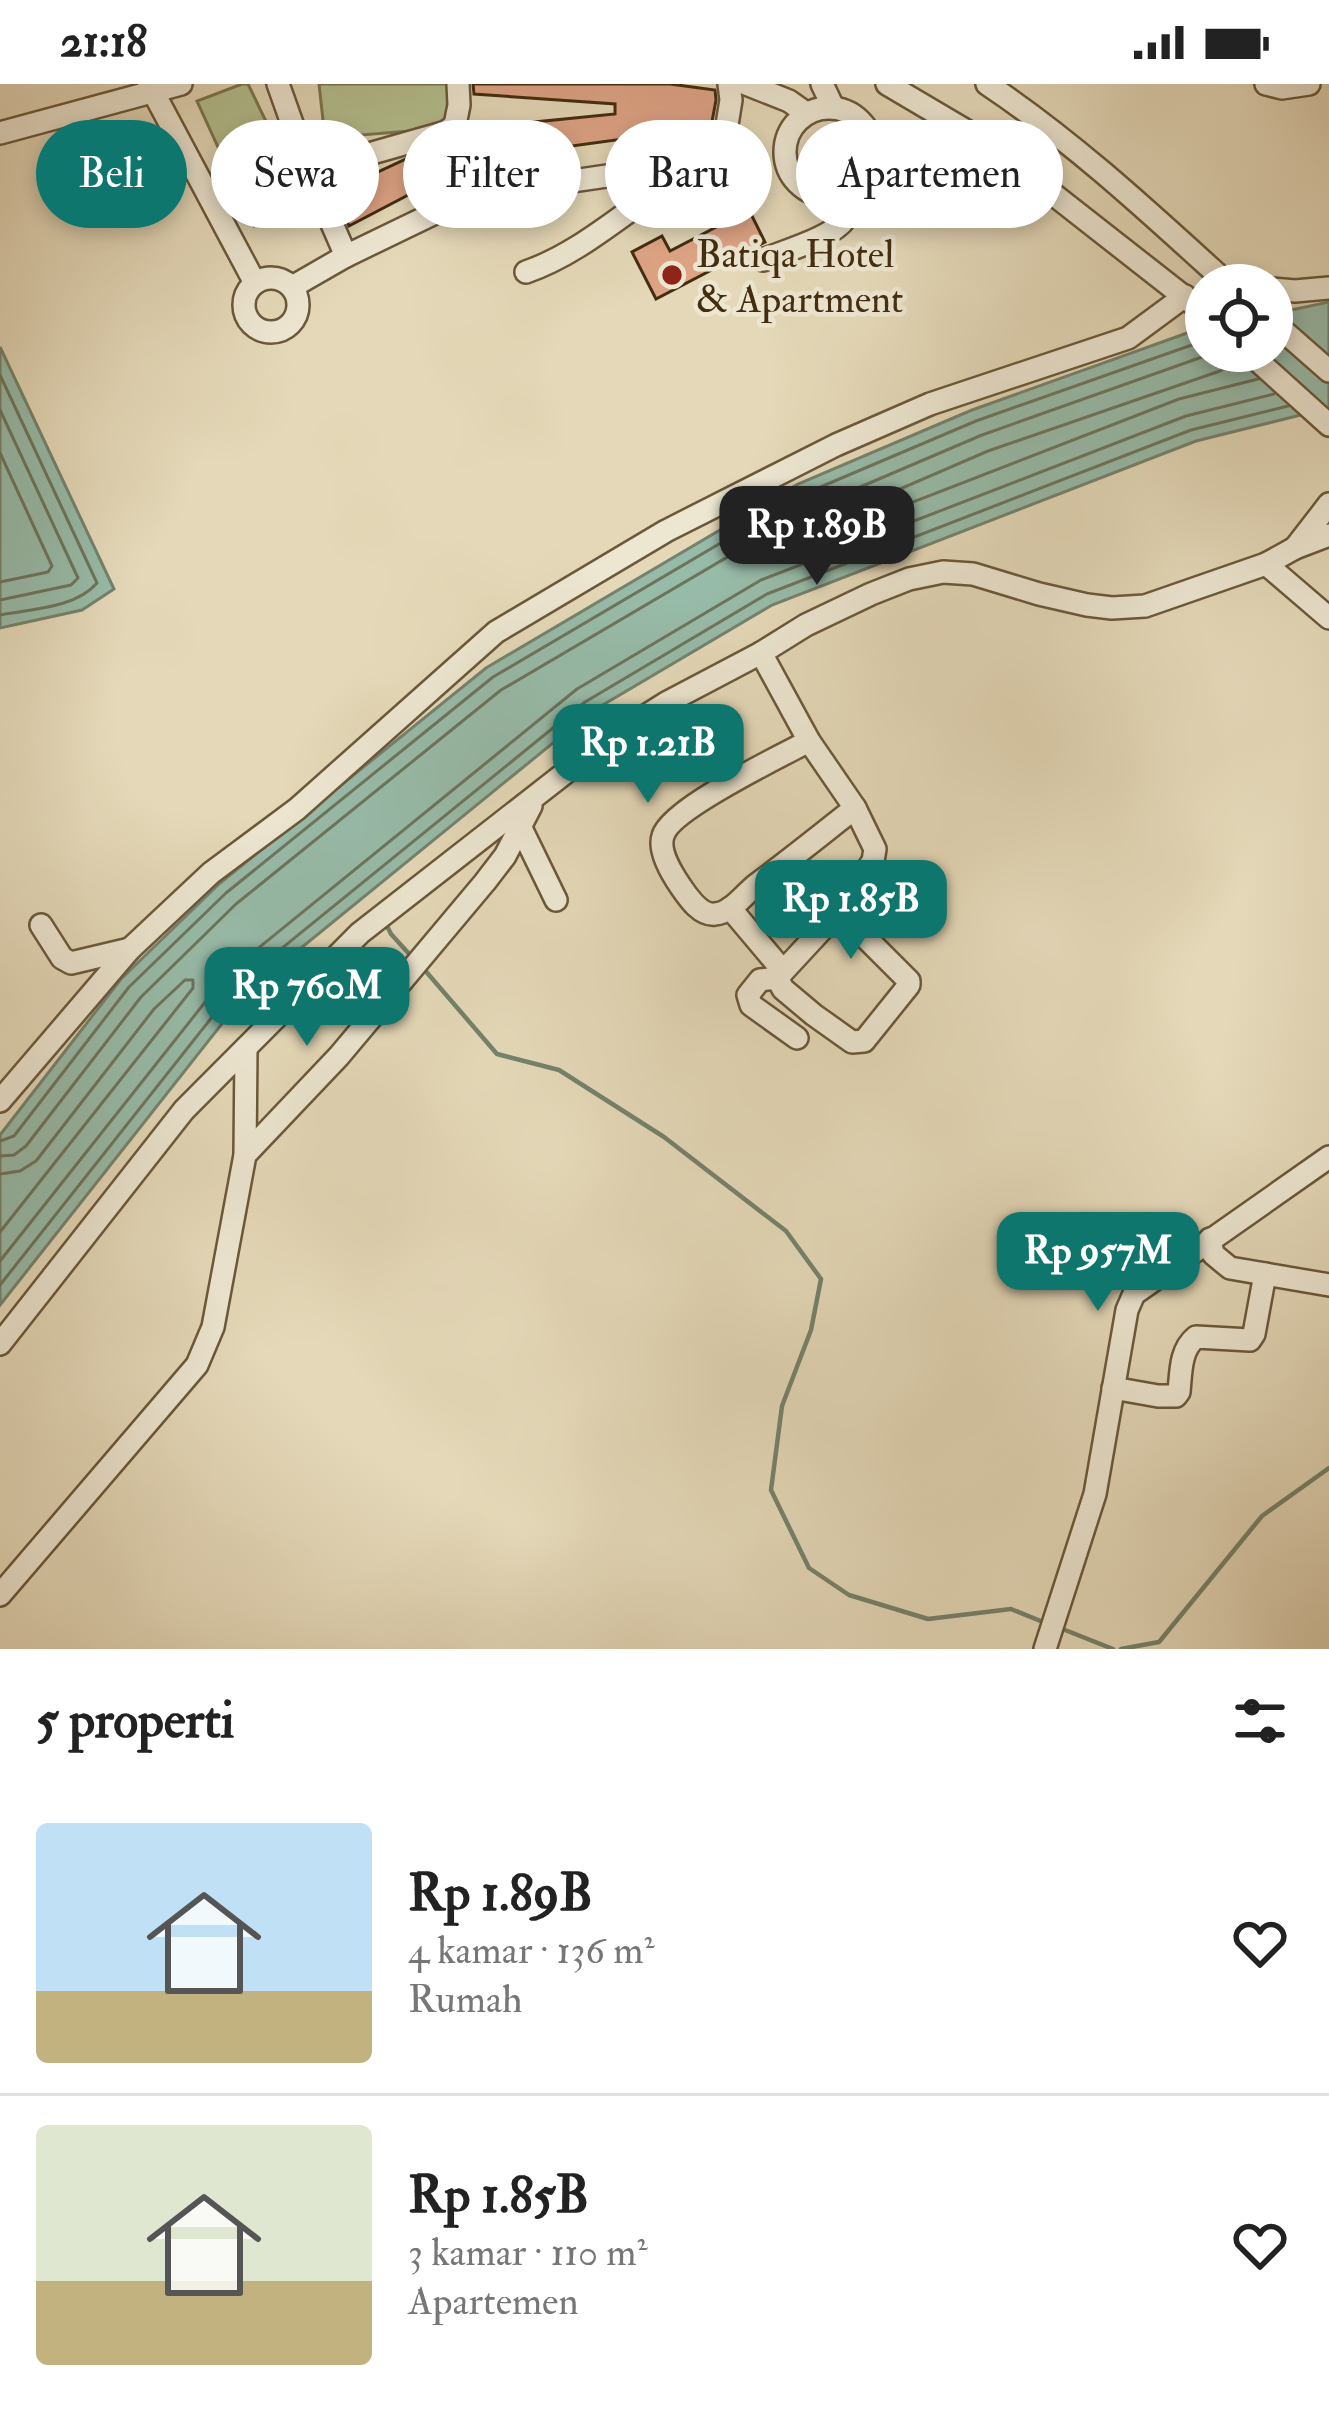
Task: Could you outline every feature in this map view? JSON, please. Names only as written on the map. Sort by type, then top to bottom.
[{"type":"street","points":[[0,134],[150,88],[182,84]]},
{"type":"street","points":[[278,84],[291,120]]},
{"type":"street","points":[[379,151],[446,132],[455,125],[458,84]]},
{"type":"street","points":[[728,120],[730,84]]},
{"type":"street","points":[[746,84],[806,113]]},
{"type":"street","points":[[822,84],[833,107]]},
{"type":"street","points":[[887,84],[948,120]]},
{"type":"street","points":[[987,84],[1082,157],[1205,264]]},
{"type":"street","points":[[1266,84],[1282,88],[1309,84]]},
{"type":"street","points":[[150,88],[255,283]]},
{"type":"street","points":[[799,120],[819,108],[833,107],[859,120]]},
{"type":"street","points":[[796,123],[784,152],[796,182]]},
{"type":"street","points":[[292,287],[470,196],[605,176]]},
{"type":"street","points":[[0,1101],[130,949],[220,864],[297,809],[476,648],[531,610],[666,531],[836,445],[943,399],[1128,338],[1185,296],[1063,202]]},
{"type":"street","points":[[334,228],[346,256]]},
{"type":"street","points":[[526,272],[570,253],[605,228]]},
{"type":"street","points":[[763,260],[836,228]]},
{"type":"street","points":[[274,278],[292,287],[298,301],[296,316],[286,328],[272,332],[257,328],[247,317],[244,302],[255,283],[274,278]]},
{"type":"street","points":[[1293,291],[1329,287]]},
{"type":"street","points":[[1293,340],[1329,370]]},
{"type":"street","points":[[1270,372],[1329,425]]},
{"type":"street","points":[[1295,548],[1329,504]]},
{"type":"street","points":[[0,1344],[184,1110],[360,933],[606,741],[666,703],[806,625],[909,579],[943,572],[973,574],[1039,594],[1112,608],[1144,606],[1266,564],[1329,535]]},
{"type":"street","points":[[1266,564],[1329,618]]},
{"type":"street","points":[[761,653],[875,849],[873,861],[839,911],[780,974],[760,980],[748,995],[748,1000],[797,1038]]},
{"type":"street","points":[[809,741],[703,799],[668,826],[662,842],[668,863],[696,906],[715,914],[730,908],[855,808]]},
{"type":"street","points":[[245,1155],[339,1056],[505,856],[537,795]]},
{"type":"street","points":[[520,826],[556,901]]},
{"type":"street","points":[[730,908],[780,974],[783,989],[852,1042],[864,1041],[909,981],[839,911]]},
{"type":"street","points":[[41,925],[62,958],[71,963],[130,949]]},
{"type":"street","points":[[0,1595],[197,1365],[213,1327],[245,1155],[247,1048]]},
{"type":"street","points":[[1045,1649],[1095,1494],[1127,1310],[1134,1294],[1329,1157]]},
{"type":"street","points":[[1210,1239],[1213,1254],[1230,1268],[1329,1285]]},
{"type":"street","points":[[1113,1388],[1176,1396],[1185,1348],[1196,1337],[1241,1341],[1255,1334],[1265,1274]]},
{"type":"shaded area","points":[[248,84],[265,120],[211,120],[211,132],[197,101]]},
{"type":"shaded area","points":[[319,84],[448,84],[448,120],[403,120],[403,132],[379,134],[379,120],[323,120]]},
{"type":"water","points":[[1329,302],[1329,408],[1196,441],[772,605],[591,712],[247,992],[0,1305],[0,1135],[121,979],[219,884],[486,668],[798,484],[972,410],[1185,334],[1185,372],[1293,372],[1293,310]]},
{"type":"water","points":[[0,347],[114,589],[82,610],[0,628]]},
{"type":"building","points":[[473,84],[670,84],[715,90],[716,100],[712,120],[605,120],[605,141],[581,145],[581,120],[555,120],[615,114],[615,104],[474,94]]},
{"type":"building","points":[[403,160],[403,198],[379,210],[379,172]]},
{"type":"building","name":"Batiqa Hotel & Apartment","points":[[714,228],[758,228],[765,242],[656,299],[632,252],[662,236],[670,251]]},
{"type":"waterway","points":[[385,922],[411,956]]},
{"type":"waterway","points":[[423,968],[497,1054],[559,1070],[664,1137],[786,1231],[821,1279],[811,1330],[782,1406],[771,1490],[809,1568],[849,1595],[928,1619],[1011,1609],[1043,1622]]},
{"type":"waterway","points":[[1121,1649],[1159,1642],[1262,1516],[1329,1468]]},
{"type":"waterway","points":[[1060,1628],[1113,1649]]},
{"type":"place","name":"Batiqa Hotel & Apartment","points":[[672,275]]}]
